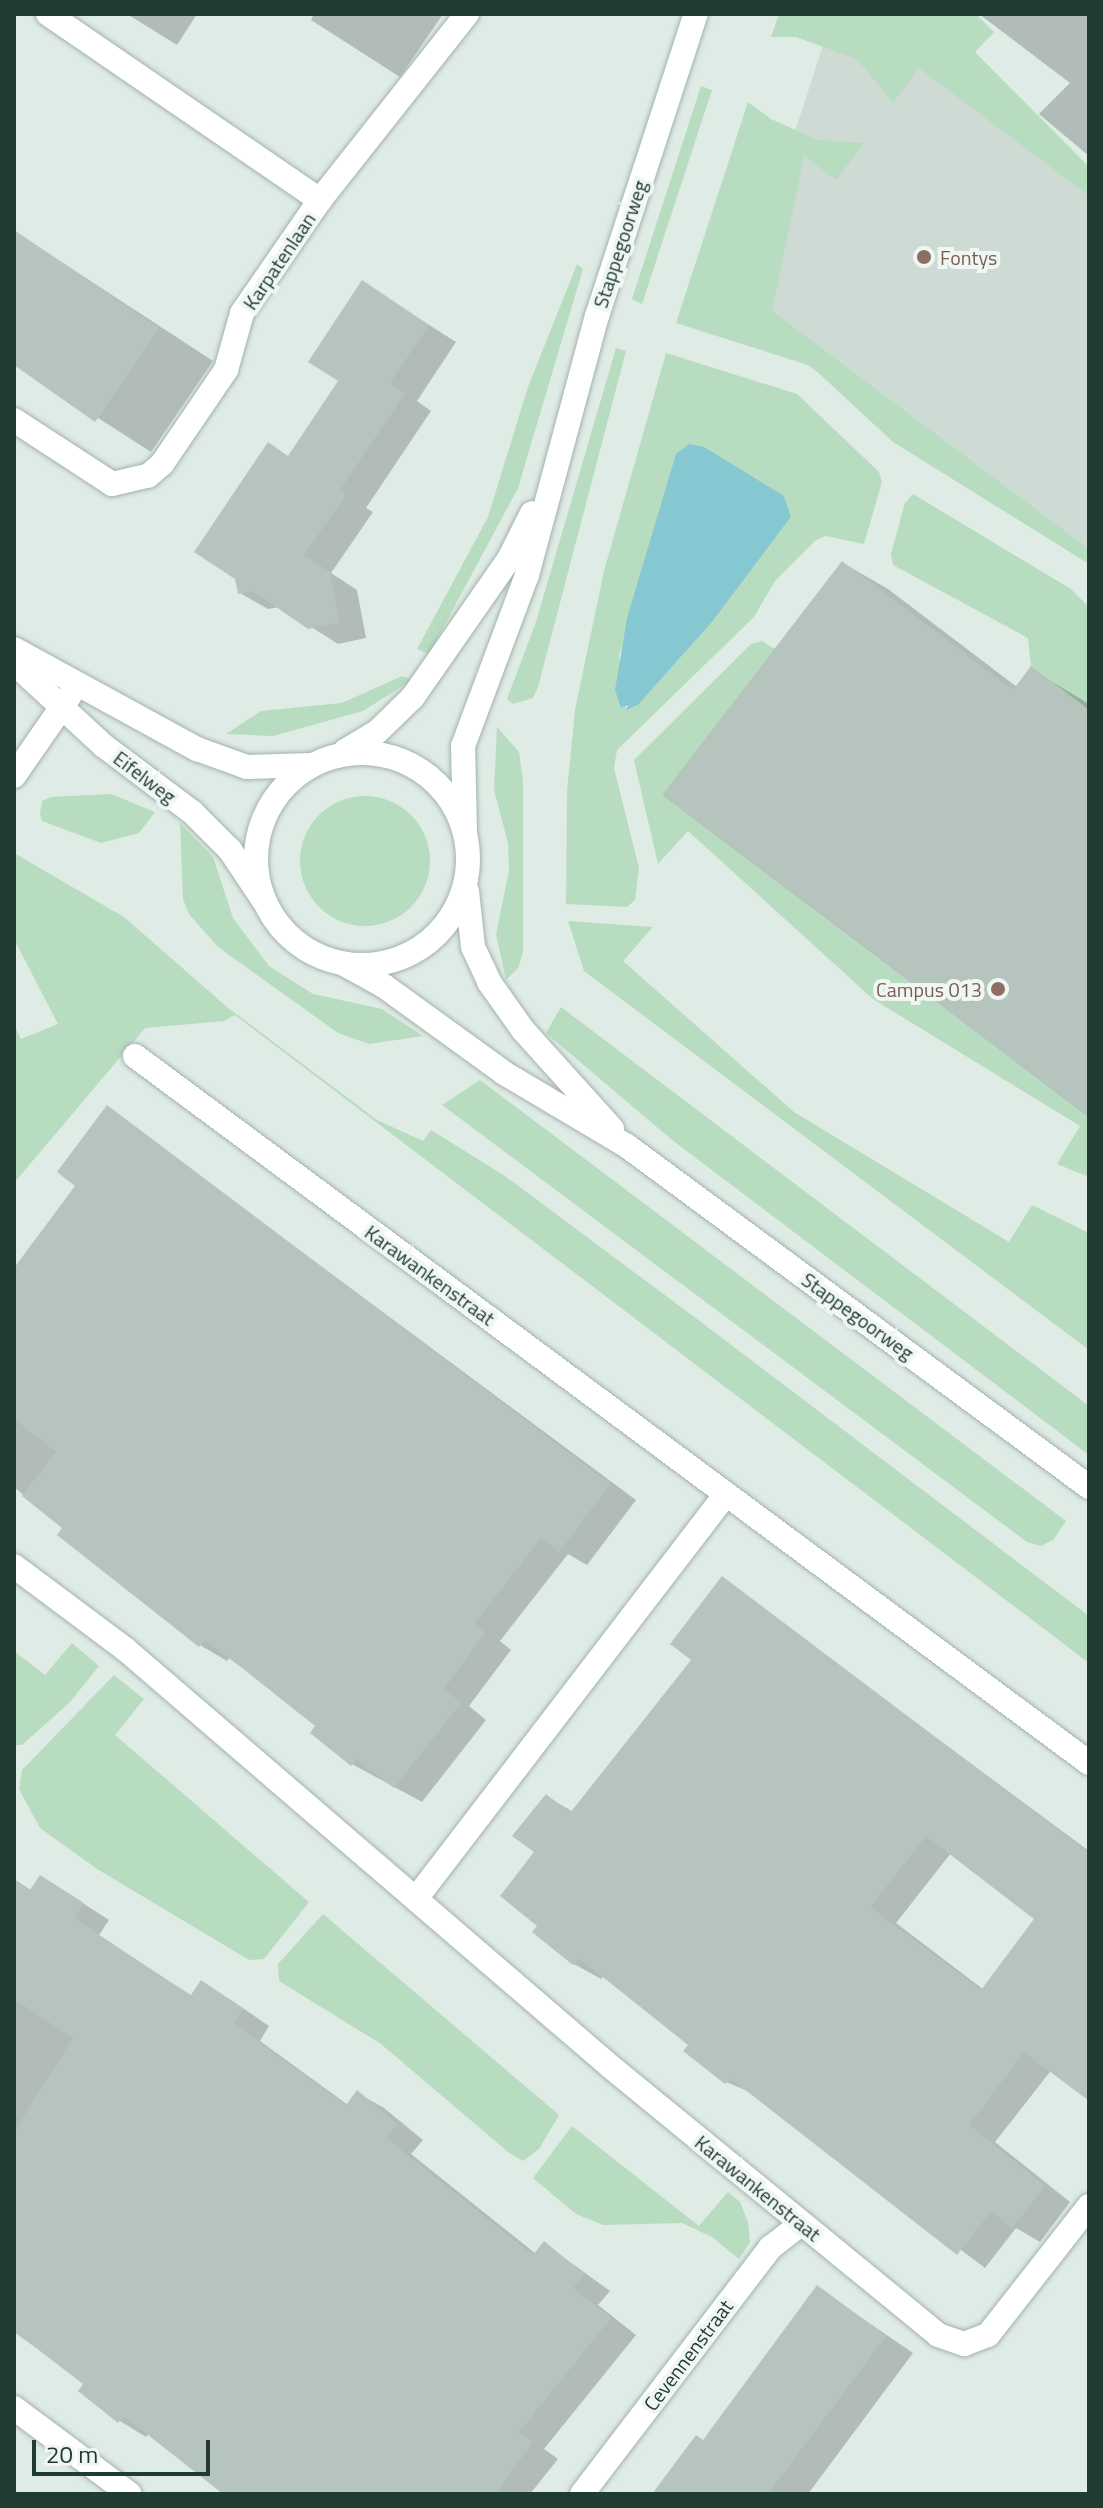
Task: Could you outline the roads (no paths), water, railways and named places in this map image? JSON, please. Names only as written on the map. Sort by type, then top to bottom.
[{"type":"street","name":"Karpatenlaan","points":[[48,14],[320,200]]},
{"type":"street","name":"Karpatenlaan","points":[[14,420],[112,484],[148,476],[162,464],[226,370],[242,313],[320,200],[467,14]]},
{"type":"street","name":"Stappegoorweg","points":[[465,832],[463,746],[527,575],[551,475],[597,316],[696,14]]},
{"type":"street","name":"Stappegoorweg","points":[[336,755],[377,732],[413,697],[509,559],[551,475]]},
{"type":"street","name":"Eifelweg","points":[[14,649],[75,686],[197,749],[247,767],[312,765]]},
{"type":"street","name":"Eifelweg","points":[[14,663],[61,709],[202,821],[230,850],[264,901]]},
{"type":"street","points":[[14,776],[75,686]]},
{"type":"street","points":[[336,755],[386,755],[428,775],[444,791],[465,832],[467,878],[449,920],[415,951],[371,964],[344,964],[297,943],[264,901],[256,849],[273,799],[312,765],[336,755]]},
{"type":"street","name":"Stappegoorweg","points":[[467,878],[469,926],[489,982],[523,1030],[627,1146]]},
{"type":"street","name":"Stappegoorweg","points":[[344,964],[384,986],[495,1067],[627,1146],[1089,1487]]},
{"type":"street","name":"Karawankenstraat","points":[[135,1056],[1089,1763]]},
{"type":"street","points":[[418,1896],[726,1494]]},
{"type":"street","name":"Karawankenstraat","points":[[14,1566],[125,1649],[801,2224],[938,2335],[964,2344],[988,2335],[1089,2206]]},
{"type":"street","name":"Cevennenstraat","points":[[582,2494],[770,2248],[801,2224]]},
{"type":"street","points":[[14,2408],[130,2494]]},
{"type":"water","points":[[689,444],[704,447],[784,496],[791,517],[712,622],[638,705],[626,710],[628,705],[621,708],[615,690],[627,618],[676,454]]},
{"type":"place","name":"Fontys","points":[[924,257]]},
{"type":"place","name":"Campus 013","points":[[998,989]]}]
